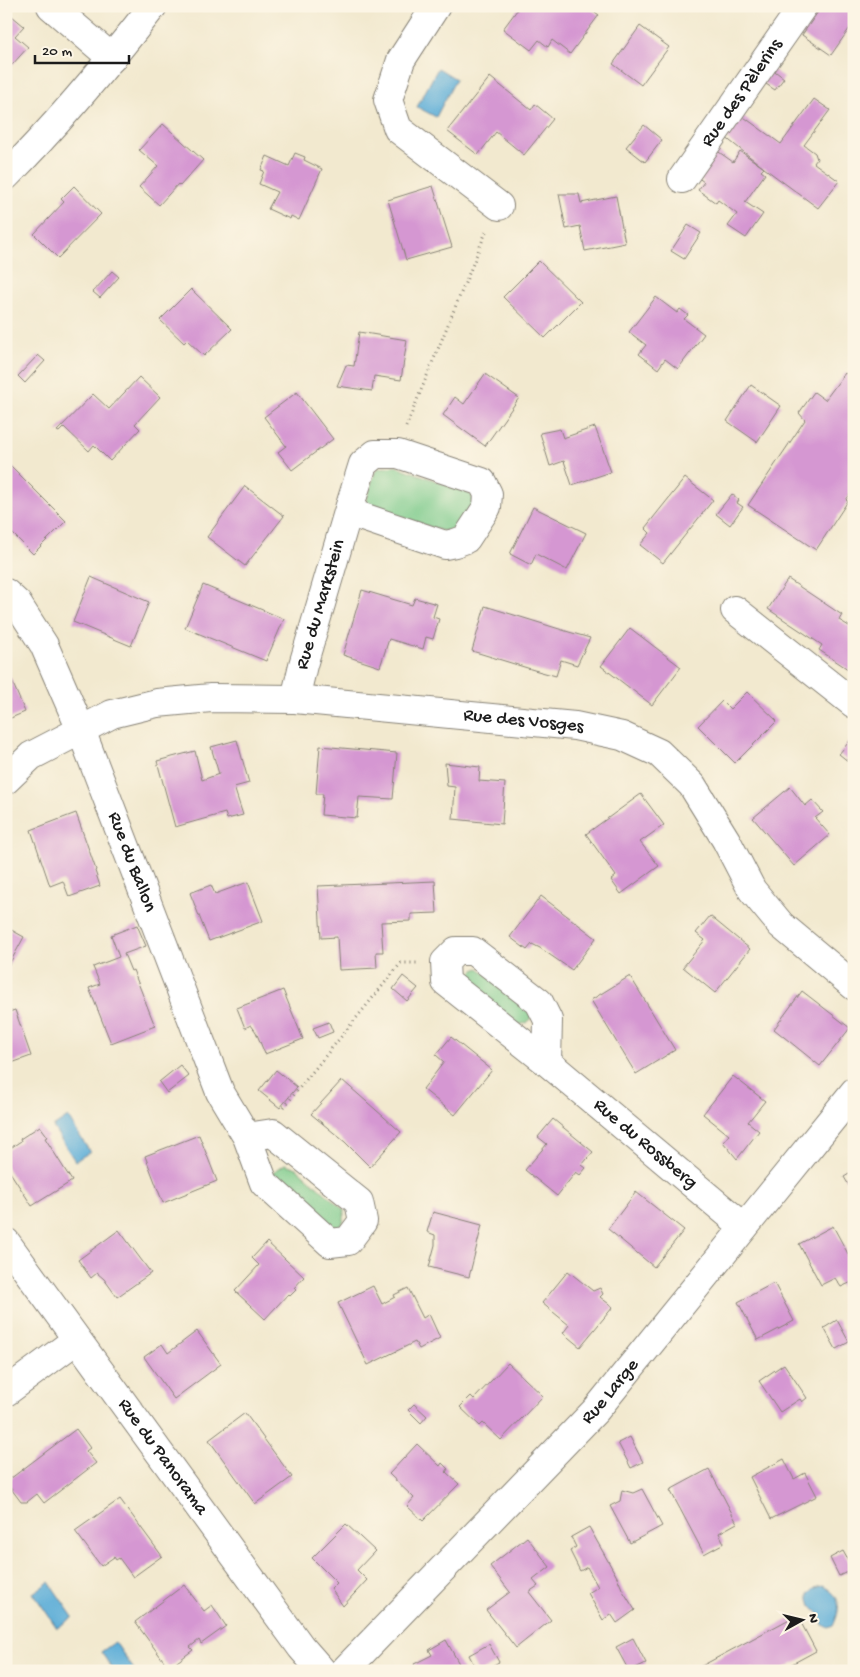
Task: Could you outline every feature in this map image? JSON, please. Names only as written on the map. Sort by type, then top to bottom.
[{"type":"street","points":[[52,6],[112,58]]},
{"type":"street","points":[[6,176],[28,154],[112,58],[153,6]]},
{"type":"street","points":[[436,6],[401,60],[388,100],[398,129],[499,206]]},
{"type":"street","name":"Rue des Pèlerins","points":[[682,179],[803,6]]},
{"type":"street","name":"Rue du Markstein","points":[[295,699],[302,665],[348,512],[363,464],[375,454],[398,454],[482,482],[488,494],[487,507],[466,538],[445,545],[348,512]]},
{"type":"street","name":"Rue du Ballon","points":[[6,593],[17,603],[44,645],[81,730],[220,1092],[260,1135]]},
{"type":"street","points":[[735,610],[854,704]]},
{"type":"street","name":"Rue des Vosges","points":[[81,730],[112,714],[157,703],[211,698],[295,699],[575,726],[622,736],[658,753],[692,785],[726,840],[752,890],[781,925],[854,986]]},
{"type":"street","points":[[6,780],[31,756],[81,730]]},
{"type":"street","points":[[445,962],[456,951],[473,951],[539,1002],[548,1020],[547,1062]]},
{"type":"street","name":"Rue du Rossberg","points":[[445,962],[446,982],[547,1062],[744,1227]]},
{"type":"street","name":"Rue Large","points":[[344,1671],[596,1410],[854,1092]]},
{"type":"street","name":"Rue du Panorama","points":[[6,1242],[301,1647],[322,1671]]},
{"type":"street","points":[[6,1392],[76,1340]]},
{"type":"path","points":[[398,454],[402,437],[481,242],[499,206]]},
{"type":"path","points":[[260,1135],[401,963],[445,962]]},
{"type":"green space","points":[[396,466],[469,493],[474,502],[459,526],[442,531],[366,505],[375,472],[379,468]]},
{"type":"green space","points":[[479,968],[531,1013],[531,1018],[527,1023],[517,1025],[469,986],[469,975]]},
{"type":"green space","points":[[285,1164],[297,1168],[344,1210],[344,1220],[339,1228],[333,1232],[273,1177],[275,1171]]},
{"type":"water","points":[[438,68],[456,79],[436,117],[417,107]]},
{"type":"water","points":[[68,1117],[90,1152],[75,1161],[53,1127]]},
{"type":"water","points":[[49,1582],[73,1617],[57,1628],[33,1593]]},
{"type":"water","points":[[823,1586],[834,1594],[838,1603],[836,1620],[833,1626],[828,1628],[823,1625],[820,1615],[811,1606],[809,1599],[809,1594],[815,1588]]},
{"type":"water","points":[[115,1642],[135,1671],[114,1671],[101,1652]]},
{"type":"building","points":[[520,6],[587,6],[599,15],[570,54],[552,40],[548,47],[539,40],[531,50],[503,29]]},
{"type":"building","points":[[822,6],[845,6],[854,12],[854,22],[831,55],[802,35]]},
{"type":"building","points":[[6,11],[24,26],[15,36],[28,47],[12,65],[6,60]]},
{"type":"building","points":[[640,26],[669,47],[641,85],[613,64]]},
{"type":"building","points":[[772,69],[784,78],[775,90],[763,82]]},
{"type":"building","points":[[490,77],[531,110],[535,104],[553,119],[524,155],[496,132],[478,155],[447,131]]},
{"type":"building","points":[[814,99],[830,110],[804,145],[815,153],[817,159],[814,163],[839,181],[818,208],[725,137],[741,115],[781,144]]},
{"type":"building","points":[[163,124],[203,160],[180,186],[178,184],[159,205],[139,187],[158,166],[139,150]]},
{"type":"building","points":[[644,125],[662,140],[645,162],[626,147]]},
{"type":"building","points":[[716,150],[733,162],[740,151],[764,168],[761,171],[765,174],[745,202],[763,214],[746,238],[728,226],[737,214],[718,200],[716,203],[698,190],[704,182],[697,177]]},
{"type":"building","points":[[295,153],[305,157],[304,160],[322,169],[299,220],[291,216],[290,219],[268,209],[277,192],[259,184],[264,171],[261,170],[267,156],[289,166]]},
{"type":"building","points":[[74,186],[101,214],[58,258],[34,234],[64,202],[61,199]]},
{"type":"building","points":[[433,186],[452,247],[406,260],[388,200]]},
{"type":"building","points":[[559,194],[579,194],[581,203],[616,196],[625,243],[585,251],[580,226],[566,229]]},
{"type":"building","points":[[688,225],[701,233],[684,259],[671,251]]},
{"type":"building","points":[[539,261],[581,302],[545,338],[503,297]]},
{"type":"building","points":[[112,271],[119,277],[100,298],[93,292]]},
{"type":"building","points":[[191,289],[232,329],[204,356],[187,340],[184,343],[160,320]]},
{"type":"building","points":[[656,297],[677,313],[680,309],[688,315],[684,319],[704,334],[678,369],[665,359],[658,369],[639,354],[646,345],[629,332]]},
{"type":"building","points":[[359,332],[407,340],[401,380],[374,376],[372,391],[337,386],[346,365],[354,366]]},
{"type":"building","points":[[38,355],[45,361],[25,383],[18,376]]},
{"type":"building","points":[[845,373],[854,379],[854,489],[816,550],[748,505],[805,420],[799,413],[814,392],[825,400]]},
{"type":"building","points":[[485,374],[519,398],[485,446],[443,415],[455,397],[464,404]]},
{"type":"building","points":[[139,377],[160,397],[135,424],[140,429],[110,461],[94,445],[89,451],[64,427],[59,432],[57,431],[93,394],[109,409]]},
{"type":"building","points":[[751,385],[781,406],[757,442],[727,421]]},
{"type":"building","points":[[297,392],[333,439],[292,470],[278,452],[286,446],[264,417]]},
{"type":"building","points":[[595,427],[611,472],[572,485],[564,461],[550,466],[540,433],[560,429],[563,438]]},
{"type":"building","points":[[6,461],[66,521],[33,554],[6,527]]},
{"type":"building","points":[[685,478],[713,500],[663,563],[640,545],[650,533],[645,528]]},
{"type":"building","points":[[245,486],[284,516],[245,566],[207,537]]},
{"type":"building","points":[[732,494],[739,500],[737,503],[743,507],[730,525],[716,514]]},
{"type":"building","points":[[533,507],[586,533],[567,570],[536,554],[531,565],[510,554]]},
{"type":"building","points":[[91,577],[149,602],[131,646],[73,622]]},
{"type":"building","points":[[788,579],[842,615],[839,620],[854,629],[854,673],[819,650],[822,645],[768,609]]},
{"type":"building","points":[[203,585],[284,619],[266,661],[185,628]]},
{"type":"building","points":[[362,590],[412,605],[415,598],[437,604],[433,617],[439,619],[433,639],[426,637],[423,649],[389,639],[380,667],[343,655]]},
{"type":"building","points":[[485,606],[590,638],[577,665],[561,660],[556,676],[534,670],[472,651]]},
{"type":"building","points":[[630,628],[681,667],[652,705],[601,666]]},
{"type":"building","points":[[6,667],[25,712],[6,720]]},
{"type":"building","points":[[747,692],[777,721],[735,763],[698,726],[722,701],[730,709]]},
{"type":"building","points":[[852,738],[854,740],[854,766],[839,754]]},
{"type":"building","points":[[237,740],[249,783],[234,787],[243,815],[227,819],[225,813],[175,827],[157,761],[195,751],[202,780],[219,774],[211,747]]},
{"type":"building","points":[[320,746],[397,753],[393,799],[359,797],[357,818],[321,815],[323,794],[316,794]]},
{"type":"building","points":[[445,763],[480,767],[479,781],[505,783],[502,824],[453,819],[455,787],[447,786]]},
{"type":"building","points":[[790,787],[805,806],[812,800],[823,812],[815,818],[830,835],[794,866],[753,818]]},
{"type":"building","points":[[641,794],[664,825],[640,842],[659,866],[621,894],[611,880],[616,876],[586,834]]},
{"type":"building","points":[[76,813],[100,886],[69,897],[63,881],[50,886],[31,830]]},
{"type":"building","points":[[435,881],[437,913],[411,914],[411,921],[381,922],[383,952],[376,952],[377,968],[339,970],[337,937],[321,938],[318,886]]},
{"type":"building","points":[[248,882],[263,921],[209,941],[190,893],[211,885],[215,894]]},
{"type":"building","points":[[541,896],[596,938],[572,970],[540,948],[532,944],[527,950],[510,937]]},
{"type":"building","points":[[710,916],[750,949],[715,993],[683,967],[705,940],[696,933]]},
{"type":"building","points":[[137,925],[146,946],[124,954],[131,971],[133,970],[155,1026],[111,1043],[89,988],[100,984],[93,967],[119,957],[111,935]]},
{"type":"building","points":[[6,927],[24,937],[6,970]]},
{"type":"building","points":[[403,976],[418,988],[407,1001],[393,989]]},
{"type":"building","points":[[630,976],[675,1050],[636,1074],[591,1000]]},
{"type":"building","points":[[283,990],[303,1039],[265,1054],[256,1032],[251,1025],[245,1028],[237,1008]]},
{"type":"building","points":[[802,991],[850,1028],[820,1066],[774,1029]]},
{"type":"building","points":[[15,1010],[31,1056],[6,1065],[6,1013]]},
{"type":"building","points":[[329,1022],[333,1032],[318,1038],[313,1028]]},
{"type":"building","points":[[451,1037],[492,1070],[455,1115],[423,1089],[444,1062],[436,1055]]},
{"type":"building","points":[[180,1065],[189,1076],[167,1093],[159,1082]]},
{"type":"building","points":[[276,1070],[297,1087],[280,1108],[259,1091]]},
{"type":"building","points":[[733,1076],[765,1101],[748,1122],[759,1131],[737,1159],[723,1142],[729,1135],[703,1114]]},
{"type":"building","points":[[342,1080],[401,1132],[370,1167],[345,1142],[311,1114]]},
{"type":"building","points":[[553,1119],[593,1152],[582,1165],[586,1168],[580,1175],[576,1172],[557,1196],[525,1170],[547,1144],[538,1137]]},
{"type":"building","points":[[40,1126],[48,1137],[45,1138],[72,1181],[32,1206],[6,1166],[6,1151]]},
{"type":"building","points":[[199,1135],[217,1181],[163,1203],[145,1156]]},
{"type":"building","points":[[854,1171],[854,1194],[844,1177]]},
{"type":"building","points":[[636,1192],[684,1230],[654,1267],[608,1229]]},
{"type":"building","points":[[433,1212],[482,1225],[469,1277],[429,1267],[435,1245],[435,1235],[427,1232]]},
{"type":"building","points":[[833,1226],[854,1265],[852,1269],[854,1281],[841,1287],[835,1278],[821,1285],[799,1244]]},
{"type":"building","points":[[119,1230],[151,1273],[117,1297],[104,1279],[97,1273],[91,1278],[78,1260]]},
{"type":"building","points":[[267,1242],[304,1277],[294,1288],[296,1290],[290,1296],[288,1294],[265,1319],[235,1291],[259,1265],[252,1258]]},
{"type":"building","points":[[568,1271],[593,1291],[600,1288],[603,1294],[600,1297],[613,1307],[580,1347],[563,1333],[569,1325],[542,1303]]},
{"type":"building","points":[[774,1283],[794,1321],[758,1340],[738,1302]]},
{"type":"building","points":[[373,1286],[382,1304],[408,1288],[423,1318],[429,1314],[440,1338],[419,1349],[415,1342],[368,1365],[338,1303]]},
{"type":"building","points":[[837,1320],[849,1342],[836,1349],[824,1328]]},
{"type":"building","points":[[197,1331],[221,1364],[174,1399],[144,1357],[162,1344],[168,1353]]},
{"type":"building","points":[[508,1363],[543,1396],[501,1440],[483,1423],[480,1426],[460,1407],[471,1396],[474,1399]]},
{"type":"building","points":[[784,1364],[807,1398],[802,1402],[800,1399],[780,1412],[759,1381]]},
{"type":"building","points":[[414,1404],[427,1416],[421,1423],[408,1410]]},
{"type":"building","points":[[245,1413],[292,1477],[255,1504],[209,1440]]},
{"type":"building","points":[[76,1429],[90,1448],[86,1451],[96,1463],[44,1503],[37,1494],[27,1502],[21,1502],[6,1482]]},
{"type":"building","points":[[630,1437],[643,1462],[631,1468],[618,1443]]},
{"type":"building","points":[[417,1444],[440,1466],[442,1463],[448,1469],[446,1472],[459,1484],[423,1521],[407,1506],[414,1498],[389,1474]]},
{"type":"building","points":[[784,1459],[794,1479],[805,1473],[817,1496],[771,1519],[750,1477]]},
{"type":"building","points":[[709,1469],[737,1523],[719,1533],[724,1543],[704,1554],[670,1490]]},
{"type":"building","points":[[642,1489],[662,1526],[630,1543],[610,1506],[620,1501],[622,1490],[633,1493]]},
{"type":"building","points":[[120,1499],[162,1556],[133,1577],[119,1558],[116,1560],[114,1557],[101,1566],[75,1531]]},
{"type":"building","points":[[346,1524],[375,1551],[357,1570],[367,1580],[343,1606],[331,1589],[337,1583],[312,1558]]},
{"type":"building","points":[[589,1527],[635,1610],[617,1623],[611,1614],[603,1620],[588,1593],[598,1587],[587,1567],[580,1571],[570,1551],[576,1547],[571,1537]]},
{"type":"building","points":[[527,1537],[550,1567],[533,1580],[538,1586],[529,1592],[551,1620],[516,1648],[486,1610],[510,1592],[490,1566]]},
{"type":"building","points":[[843,1551],[853,1569],[839,1576],[830,1558]]},
{"type":"building","points":[[184,1585],[204,1611],[212,1605],[226,1626],[201,1644],[199,1640],[190,1647],[193,1650],[169,1668],[135,1622]]},
{"type":"building","points":[[797,1615],[816,1651],[779,1671],[755,1671],[754,1668],[749,1671],[697,1671],[696,1669]]},
{"type":"building","points":[[633,1638],[646,1663],[629,1671],[616,1647]]},
{"type":"building","points":[[446,1640],[463,1671],[417,1671],[414,1664],[432,1655],[429,1650]]},
{"type":"building","points":[[489,1644],[499,1662],[483,1671],[477,1671],[469,1655]]},
{"type":"building","points":[[854,1664],[854,1671],[841,1671]]}]
